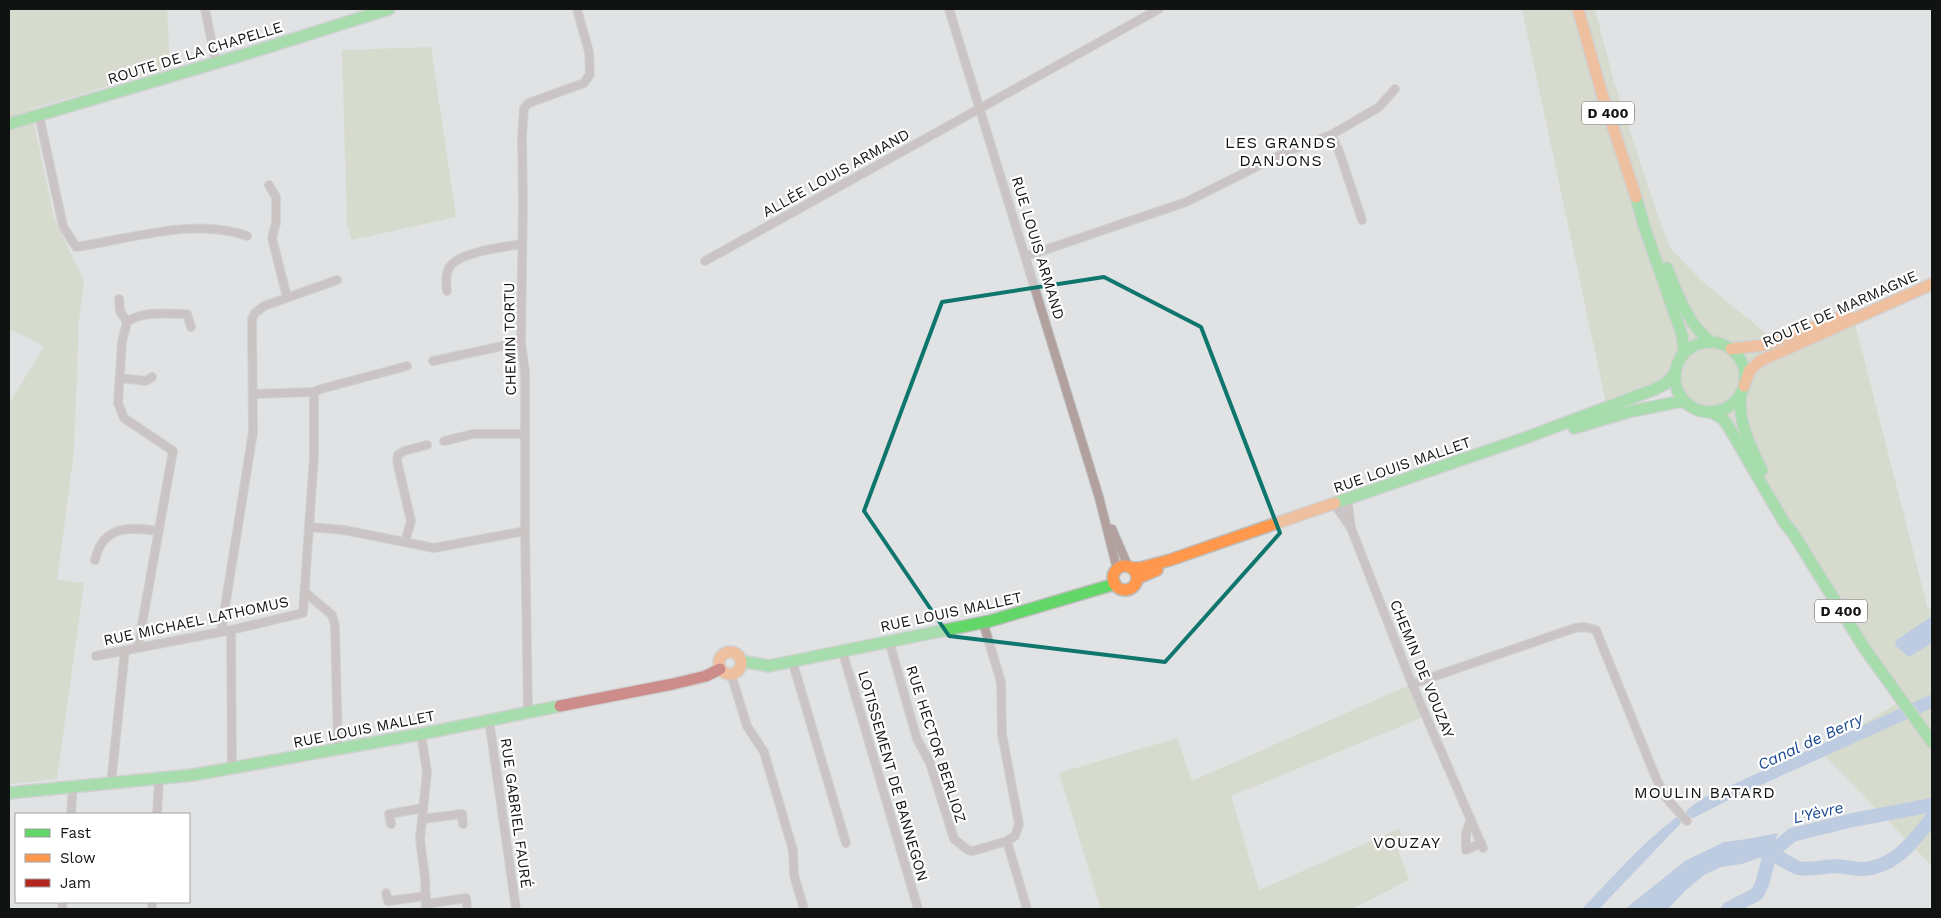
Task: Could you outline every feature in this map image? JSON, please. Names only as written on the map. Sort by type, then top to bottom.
[{"type":"main road","name":"ROUTE DE LA CHAPELLE","points":[[9,124],[216,63],[374,11],[389,9]]},
{"type":"main road","name":"D 400","points":[[1578,9],[1602,94],[1644,226],[1682,335],[1684,349],[1681,357]]},
{"type":"main road","name":"D 400","points":[[1642,215],[1648,224],[1694,325],[1703,337],[1711,342]]},
{"type":"main road","name":"ROUTE DE MARMAGNE","points":[[1731,349],[1764,345],[1871,306],[1932,280]]},
{"type":"main road","name":"ROUTE DE MARMAGNE","points":[[1742,389],[1750,370],[1760,361],[1932,284]]},
{"type":"main road","points":[[1711,342],[1731,349],[1743,366],[1745,379],[1742,389],[1729,406],[1712,412],[1697,410],[1686,403],[1676,388],[1675,374],[1681,357],[1698,344],[1711,342]]},
{"type":"main road","name":"RUE LOUIS MALLET","points":[[1342,505],[1653,390],[1666,384],[1675,374]]},
{"type":"main road","name":"D 400","points":[[1742,389],[1740,408],[1752,449],[1793,533]]},
{"type":"main road","name":"RUE LOUIS MALLET","points":[[9,793],[159,780],[421,734],[706,676],[720,669],[718,660],[724,652],[733,652],[738,655],[741,661],[769,666],[983,622],[1041,607],[1114,584],[1120,590],[1128,590],[1135,586],[1129,570],[1170,560],[1342,505],[1610,416],[1656,405],[1682,401],[1686,403]]},
{"type":"main road","name":"D 400","points":[[1712,412],[1727,424],[1784,522],[1793,533],[1865,649],[1931,740]]},
{"type":"main road","points":[[1114,584],[1113,576],[1129,570]]},
{"type":"main road","points":[[720,669],[724,673],[731,674],[739,670],[741,661]]},
{"type":"street","points":[[205,9],[216,63]]},
{"type":"street","name":"CHEMIN TORTU","points":[[528,712],[524,531],[525,372],[521,342],[522,137],[524,108],[528,103],[584,83],[590,74],[589,52],[577,9]]},
{"type":"street","name":"RUE LOUIS ARMAND","points":[[949,9],[1027,256],[1099,497],[1129,570]]},
{"type":"street","name":"ALLÉE LOUIS ARMAND","points":[[705,261],[1159,9]]},
{"type":"street","points":[[1027,256],[1186,202],[1288,152],[1331,135],[1379,106],[1395,89]]},
{"type":"street","points":[[39,115],[63,226],[76,247],[191,228],[233,231],[247,236]]},
{"type":"street","points":[[1331,135],[1339,151],[1362,220]]},
{"type":"street","points":[[270,185],[276,197],[276,223],[272,238],[287,297]]},
{"type":"street","points":[[447,291],[446,282],[449,267],[462,257],[522,244]]},
{"type":"street","points":[[221,632],[253,432],[252,319],[255,313],[264,306],[337,280]]},
{"type":"street","points":[[119,300],[120,311],[127,322]]},
{"type":"street","points":[[138,647],[173,451],[124,418],[118,403],[122,342],[127,322],[134,316],[188,314],[191,327]]},
{"type":"street","points":[[432,361],[521,342]]},
{"type":"street","points":[[254,394],[314,392],[407,366]]},
{"type":"street","points":[[120,378],[146,381],[152,377]]},
{"type":"street","points":[[314,392],[315,430],[305,592],[332,614],[336,626],[338,749]]},
{"type":"street","points":[[444,441],[473,434],[525,434]]},
{"type":"street","points":[[405,542],[411,521],[397,461],[398,455],[404,451],[428,445]]},
{"type":"street","name":"RUE LOUIS ARMAND","points":[[1099,497],[1129,570]]},
{"type":"street","name":"CHEMIN DE VOUZAY","points":[[1342,505],[1412,684],[1471,819],[1482,845],[1466,850],[1466,833],[1471,819]]},
{"type":"street","points":[[310,527],[344,530],[434,548],[524,531]]},
{"type":"street","points":[[95,560],[102,544],[115,532],[135,528],[159,531]]},
{"type":"street","name":"RUE MICHAEL LATHOMUS","points":[[96,656],[231,630],[302,612],[305,592]]},
{"type":"street","points":[[983,622],[1000,682],[1002,734],[1019,824],[1015,836],[1007,841],[1027,909]]},
{"type":"street","points":[[1412,684],[1575,628],[1586,627],[1596,630],[1656,778],[1667,799],[1687,821]]},
{"type":"street","points":[[231,630],[232,768]]},
{"type":"street","name":"RUE HECTOR BERLIOZ","points":[[889,641],[917,739],[930,763],[954,839],[968,850],[973,851],[1007,841]]},
{"type":"street","points":[[111,784],[125,650]]},
{"type":"street","name":"LOTISSEMENT DE BANNEGON","points":[[842,650],[918,909]]},
{"type":"street","points":[[792,660],[846,843]]},
{"type":"street","points":[[731,674],[746,726],[764,752],[793,850],[794,875],[804,909]]},
{"type":"street","name":"RUE GABRIEL FAURÉ","points":[[489,720],[516,909]]},
{"type":"street","points":[[421,734],[427,772],[420,838],[426,903]]},
{"type":"street","points":[[157,813],[159,780]]},
{"type":"street","points":[[70,813],[73,787]]},
{"type":"street","points":[[390,824],[389,814],[423,808]]},
{"type":"street","points":[[422,819],[462,814],[463,824]]},
{"type":"street","points":[[386,893],[388,901],[426,903],[466,898],[467,905]]},
{"type":"highlighted area","points":[[1104,277],[1201,327],[1280,533],[1165,662],[949,636],[864,511],[942,302]]},
{"type":"green space","points":[[9,9],[167,9],[170,68],[31,109],[54,218],[84,283],[79,319],[74,452],[57,580],[84,583],[57,779],[9,784],[9,404],[44,346],[9,329]]},
{"type":"green space","points":[[1522,9],[1595,9],[1614,82],[1670,248],[1702,281],[1791,354],[1855,324],[1928,609],[1932,607],[1932,866],[1819,750],[1901,701],[1733,436],[1707,412],[1697,410],[1686,403],[1676,388],[1675,381],[1607,408]]},
{"type":"green space","points":[[431,47],[456,217],[352,240],[347,224],[342,50]]},
{"type":"green space","points":[[1412,684],[1426,716],[1231,796],[1259,890],[1399,829],[1402,837],[1395,841],[1409,880],[1352,909],[1101,909],[1059,773],[1177,738],[1192,781]]},
{"type":"water","points":[[1932,616],[1932,643],[1909,657],[1896,646],[1895,641]]},
{"type":"water","points":[[1932,694],[1932,708],[1741,794],[1693,818],[1689,817],[1599,909],[1582,909],[1649,840],[1675,819],[1686,814],[1687,810],[1703,798]]},
{"type":"water","points":[[1778,833],[1770,854],[1742,864],[1721,867],[1704,875],[1668,909],[1625,909],[1685,861],[1724,842]]},
{"type":"waterway","name":"L'Yèvre","points":[[1770,854],[1792,835],[1853,820],[1932,805]]},
{"type":"waterway","points":[[1752,850],[1770,853],[1802,869],[1837,866],[1860,869],[1875,867],[1894,858],[1903,851],[1932,818]]},
{"type":"waterway","points":[[1728,909],[1757,894],[1762,884],[1770,854]]},
{"type":"traffic: fast","points":[[9,124],[249,53],[389,9]]},
{"type":"traffic: fast","points":[[1636,197],[1644,226],[1682,335],[1684,349],[1681,357]]},
{"type":"traffic: fast","points":[[1667,268],[1689,317],[1711,342]]},
{"type":"traffic: fast","points":[[1710,342],[1723,345],[1735,352],[1742,364],[1745,377],[1742,390],[1735,402],[1723,409],[1710,412],[1697,409],[1685,402],[1678,390],[1675,377],[1678,364],[1685,352],[1697,345],[1710,342]]},
{"type":"traffic: fast","points":[[1335,503],[1525,438],[1653,390],[1665,384],[1675,374]]},
{"type":"traffic: fast","points":[[1741,393],[1740,403],[1745,433],[1762,470]]},
{"type":"traffic: fast","points":[[1574,428],[1628,412],[1682,401],[1686,403]]},
{"type":"traffic: fast","points":[[1712,412],[1727,424],[1784,522],[1793,533],[1865,649],[1932,742]]},
{"type":"traffic: fast","points":[[741,661],[769,666],[990,621],[1115,584]]},
{"type":"traffic: fast","points":[[9,793],[193,775],[421,734],[560,706]]},
{"type":"traffic: slow","points":[[1578,9],[1602,94],[1636,197]]},
{"type":"traffic: slow","points":[[1744,386],[1750,370],[1760,361],[1932,284]]},
{"type":"traffic: slow","points":[[1731,349],[1764,345],[1847,315]]},
{"type":"traffic: slow","points":[[1132,568],[1140,568],[1170,560],[1335,503]]},
{"type":"traffic: slow","points":[[1125,566],[1134,569],[1137,578],[1134,587],[1125,590],[1116,587],[1113,578],[1116,569],[1125,566]]},
{"type":"traffic: slow","points":[[1138,578],[1157,570]]},
{"type":"traffic: slow","points":[[726,652],[734,652],[741,659],[741,663],[741,667],[734,674],[726,674],[719,667],[719,659],[726,652]]},
{"type":"traffic: jam","points":[[560,706],[673,684],[706,676],[720,669]]},
{"type":"district","name":"LES GRANDS DANJONS","points":[[1281,151]]},
{"type":"district","name":"MOULIN BATARD","points":[[1705,792]]},
{"type":"district","name":"VOUZAY","points":[[1407,842]]},
{"type":"water label","name":"Canal de Berry","points":[[1810,741]]}]
